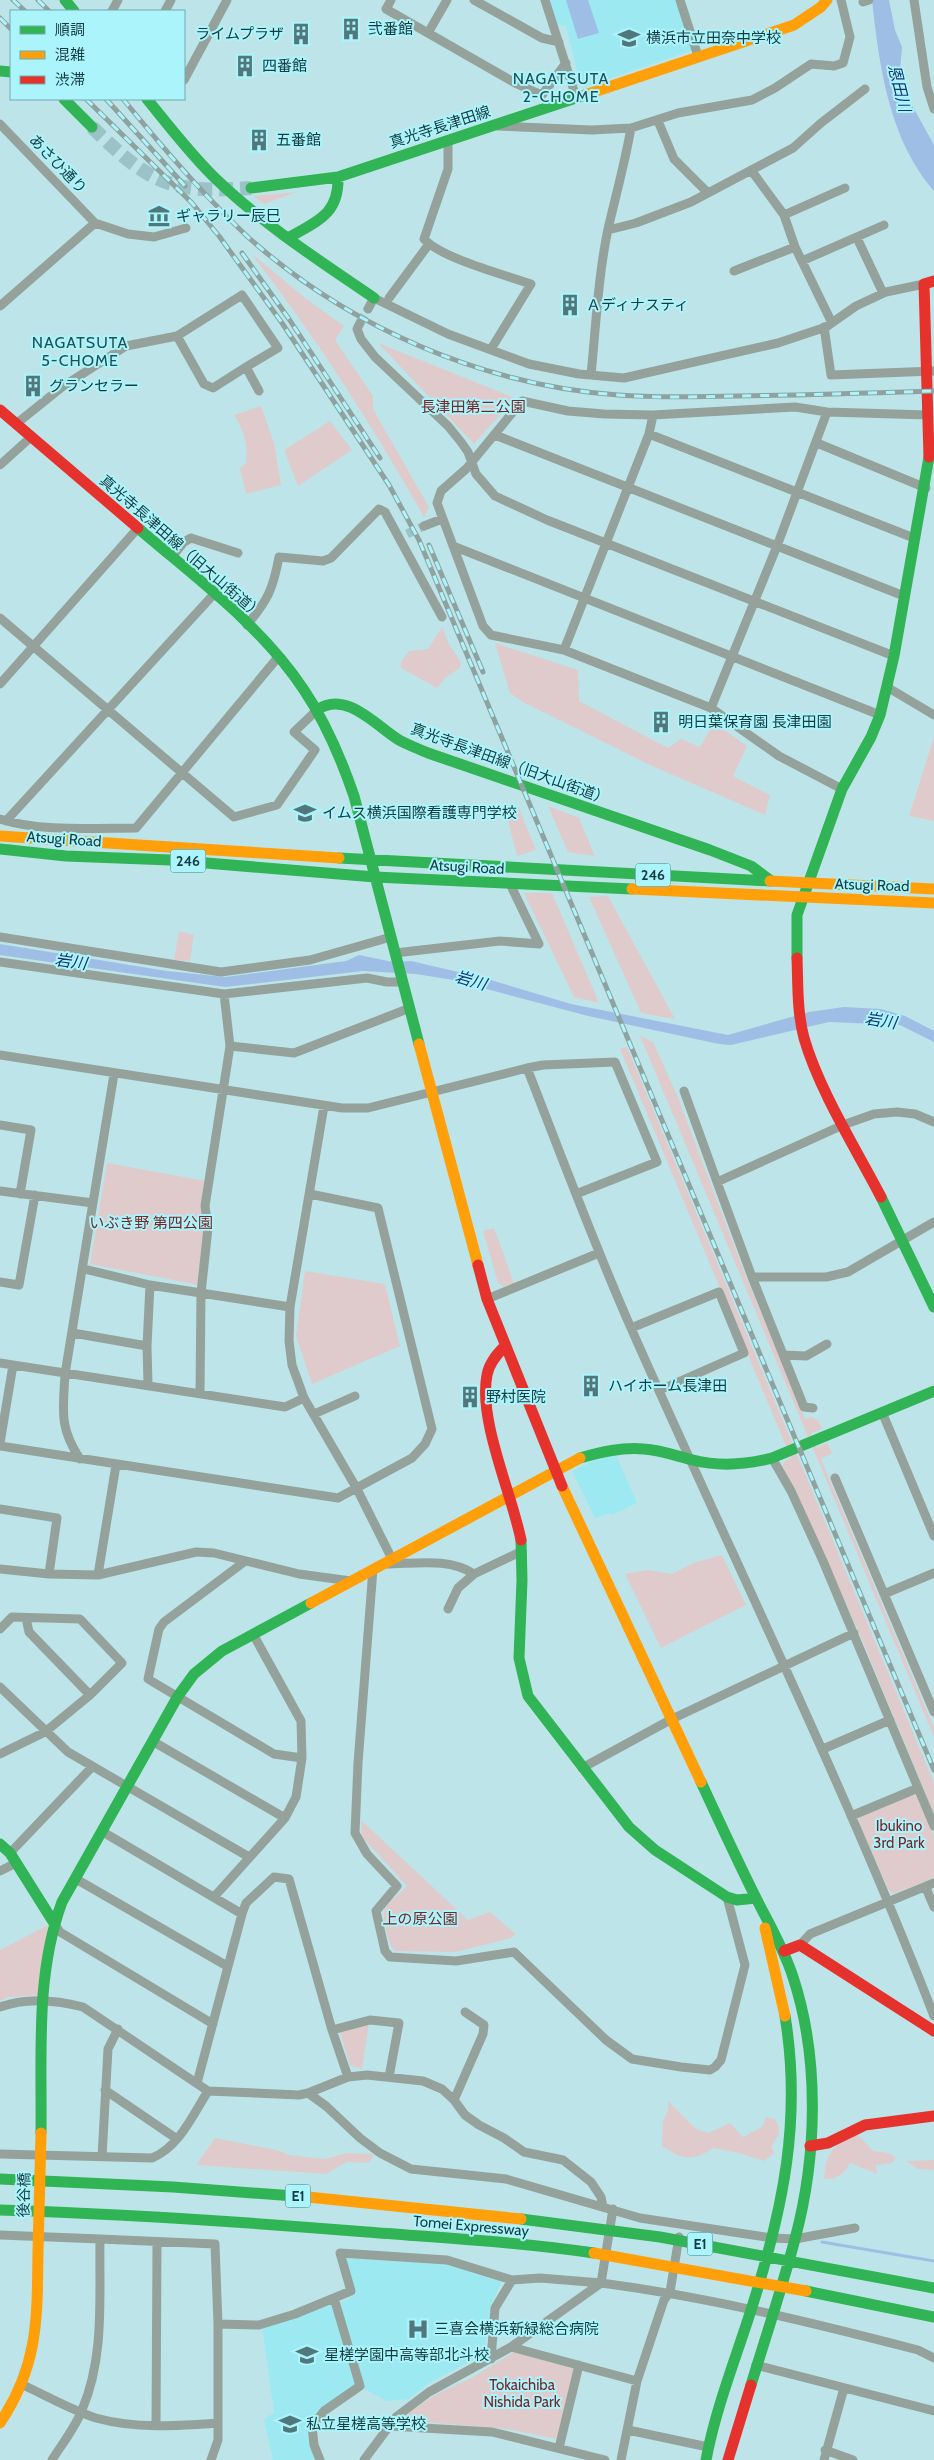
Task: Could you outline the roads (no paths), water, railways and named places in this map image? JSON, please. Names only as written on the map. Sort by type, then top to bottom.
[{"type":"main road","points":[[65,0],[73,10]]},
{"type":"main road","name":"真光寺長津田線","points":[[251,188],[338,177],[794,25],[821,8],[826,0]]},
{"type":"main road","points":[[65,100],[92,126]]},
{"type":"main road","points":[[153,101],[215,178],[288,238],[374,298]]},
{"type":"main road","points":[[288,238],[328,212],[336,204],[339,194],[338,177]]},
{"type":"main road","points":[[929,283],[926,327],[929,463],[926,488],[914,538],[894,656],[880,715],[871,737],[842,789],[827,826],[810,884],[802,898],[797,915],[799,1007],[804,1036],[813,1062],[843,1125],[903,1239],[933,1304]]},
{"type":"main road","name":"真光寺長津田線（旧大山街道）","points":[[0,410],[172,557],[247,625],[279,656],[317,710],[332,702],[350,706],[401,741],[428,753],[710,850],[751,866],[771,881]]},
{"type":"main road","points":[[317,710],[344,765],[376,877],[487,1299],[554,1470],[756,1898],[784,1951],[797,1989],[804,2023],[811,2114],[810,2146],[803,2205],[795,2239],[728,2460]]},
{"type":"main road","name":"Atsugi Road","points":[[0,836],[66,842],[371,860],[934,889]]},
{"type":"main road","name":"Atsugi Road","points":[[0,850],[66,856],[170,860],[376,877],[802,898],[934,902]]},
{"type":"main road","points":[[505,1346],[494,1357],[487,1370],[486,1388],[493,1438],[510,1496],[522,1551],[519,1670],[528,1696],[629,1827],[655,1850],[726,1897],[737,1900],[756,1898]]},
{"type":"main road","name":"後谷橋","points":[[0,2423],[13,2406],[23,2385],[33,2356],[37,2326],[43,2001],[47,1948],[62,1902],[154,1742],[178,1696],[194,1674],[215,1657],[253,1634],[510,1496],[554,1470],[578,1459],[618,1449],[656,1450],[692,1460],[731,1466],[750,1465],[827,1436],[934,1391]]},
{"type":"main road","points":[[0,1844],[13,1858],[54,1923]]},
{"type":"main road","points":[[706,2460],[715,2418],[772,2238],[788,2162],[792,2119],[790,2065],[780,1990],[756,1898]]},
{"type":"main road","points":[[784,1951],[800,1945],[933,2027]]},
{"type":"main road","points":[[810,2146],[828,2143],[866,2125],[934,2116]]},
{"type":"main road","name":"Tomei Expressway","points":[[0,2179],[173,2187],[324,2198],[594,2228],[660,2237],[934,2288]]},
{"type":"main road","name":"Tomei Expressway","points":[[0,2210],[174,2218],[320,2228],[492,2242],[593,2253],[802,2289],[934,2316]]},
{"type":"street","points":[[185,78],[227,0]]},
{"type":"street","points":[[391,0],[386,9],[517,84],[542,95],[566,63]]},
{"type":"street","points":[[428,33],[447,0]]},
{"type":"street","points":[[474,0],[542,38],[560,42]]},
{"type":"street","points":[[493,0],[494,11]]},
{"type":"street","points":[[545,0],[560,42],[576,98]]},
{"type":"street","points":[[680,0],[698,56]]},
{"type":"street","points":[[493,126],[582,130],[631,128],[658,121],[678,113],[752,100],[775,88],[811,64],[834,66],[843,63],[850,37],[841,0]]},
{"type":"street","points":[[914,0],[927,87],[934,109]]},
{"type":"street","points":[[608,230],[636,223],[671,210],[793,148],[821,123],[865,89]]},
{"type":"street","points":[[658,121],[674,159],[707,192]]},
{"type":"street","name":"あさひ通り","points":[[0,124],[95,223],[122,232],[154,237],[186,228]]},
{"type":"street","points":[[591,375],[600,279],[608,230],[624,169],[631,128]]},
{"type":"street","points":[[448,140],[448,169],[424,239],[429,244],[455,257],[531,284],[491,349]]},
{"type":"street","points":[[751,170],[784,215],[828,325],[831,374],[934,371]]},
{"type":"street","points":[[784,215],[845,188]]},
{"type":"street","points":[[0,306],[95,223]]},
{"type":"street","points":[[802,261],[884,225]]},
{"type":"street","points":[[857,238],[883,293]]},
{"type":"street","points":[[389,298],[429,244]]},
{"type":"street","points":[[734,270],[795,246]]},
{"type":"street","points":[[368,309],[374,298],[422,323],[529,364],[591,375],[624,378],[778,343],[828,325],[856,306],[883,293],[929,283]]},
{"type":"street","points":[[16,424],[62,387],[126,346],[177,336],[242,295],[278,348],[213,388],[204,384],[177,336]]},
{"type":"street","points":[[360,322],[357,329],[358,334],[370,352],[448,426],[462,442],[476,474],[495,496],[547,520],[894,656]]},
{"type":"street","points":[[246,368],[259,390]]},
{"type":"street","points":[[842,789],[779,756],[711,708],[564,650],[491,634],[483,626],[437,503],[441,491],[472,462],[522,401],[568,411],[652,414],[795,408],[827,412],[928,415]]},
{"type":"street","points":[[711,708],[777,546],[827,412]]},
{"type":"street","points":[[564,650],[626,487],[649,434],[652,414]]},
{"type":"street","points":[[649,434],[914,538]]},
{"type":"street","points":[[495,435],[904,596]]},
{"type":"street","points":[[0,465],[31,436]]},
{"type":"street","points":[[817,442],[926,488]]},
{"type":"street","points":[[247,625],[265,603],[274,585],[279,557],[316,561],[331,558],[379,509],[386,512],[404,536],[442,618]]},
{"type":"street","points":[[424,526],[442,519]]},
{"type":"street","points":[[0,684],[138,528]]},
{"type":"street","points":[[172,557],[184,542],[191,538],[238,553]]},
{"type":"street","points":[[453,546],[880,715]]},
{"type":"street","points":[[3,820],[214,594]]},
{"type":"street","points":[[0,618],[234,817],[276,806],[314,750],[294,732],[317,710]]},
{"type":"street","points":[[3,820],[74,828],[136,828],[279,656]]},
{"type":"street","points":[[887,688],[934,715]]},
{"type":"street","points":[[395,954],[500,941],[539,944],[510,884]]},
{"type":"street","points":[[0,937],[221,972],[310,960],[391,937]]},
{"type":"street","points":[[0,962],[224,994],[367,978],[387,982],[402,981]]},
{"type":"street","points":[[200,1393],[202,1305],[200,1294],[208,1228],[205,1206],[230,1046],[224,994]]},
{"type":"street","points":[[230,1046],[294,1053],[410,1008]]},
{"type":"street","points":[[0,1055],[324,1106],[368,1108],[526,1068],[543,1065],[615,1062],[657,1162],[576,1194]]},
{"type":"street","points":[[526,1068],[599,1253],[631,1328],[823,1749],[890,1903],[934,2016]]},
{"type":"street","points":[[80,1459],[70,1444],[62,1422],[65,1374],[80,1280],[84,1269],[114,1074]]},
{"type":"street","points":[[684,1091],[752,1277],[804,1407],[813,1408]]},
{"type":"street","points":[[324,1106],[290,1307],[289,1341],[292,1365],[304,1398],[356,1489],[383,1564],[359,1745],[354,1833],[367,1854],[397,1886],[376,1911],[385,1951],[390,1957],[456,1961],[514,1952],[606,2040],[632,2058],[710,2070],[721,2060],[745,1965],[726,1897]]},
{"type":"street","points":[[717,1182],[843,1125],[874,1114],[897,1112],[915,1114],[934,1122]]},
{"type":"street","points":[[0,1125],[31,1130],[20,1194]]},
{"type":"street","points":[[0,1191],[93,1203]]},
{"type":"street","points":[[13,1365],[0,1445],[116,1465],[338,1498],[412,1458],[425,1444],[432,1429],[378,1208],[310,1194]]},
{"type":"street","points":[[0,1282],[19,1285],[35,1195]]},
{"type":"street","points":[[752,1277],[826,1277],[848,1272],[934,1222]]},
{"type":"street","points":[[487,1299],[599,1253]]},
{"type":"street","points":[[84,1269],[150,1285],[290,1307]]},
{"type":"street","points":[[148,1384],[147,1346],[150,1285]]},
{"type":"street","points":[[631,1328],[719,1292],[744,1353],[660,1390]]},
{"type":"street","points":[[73,1333],[147,1346]]},
{"type":"street","points":[[783,1355],[806,1356],[827,1344]]},
{"type":"street","points":[[0,1363],[65,1374],[148,1384],[285,1407],[304,1398]]},
{"type":"street","points":[[314,1414],[355,1396]]},
{"type":"street","points":[[882,1412],[934,1536]]},
{"type":"street","points":[[772,1458],[791,1492],[854,1633],[934,1826]]},
{"type":"street","points":[[98,1575],[116,1465]]},
{"type":"street","points":[[835,1478],[934,1712]]},
{"type":"street","points":[[0,1508],[57,1518],[49,1574]]},
{"type":"street","points":[[448,1609],[458,1588],[474,1574],[522,1551]]},
{"type":"street","points":[[0,1569],[49,1574],[98,1575],[196,1552],[214,1553],[244,1562],[299,1574],[352,1581]]},
{"type":"street","points":[[244,1562],[164,1622],[159,1629],[148,1679],[274,1754],[302,1758]]},
{"type":"street","points":[[383,1564],[450,1564],[464,1567],[474,1574]]},
{"type":"street","points":[[884,1594],[934,1573]]},
{"type":"street","points":[[0,1629],[12,1617],[80,1619],[122,1663],[90,1694],[45,1732],[0,1754]]},
{"type":"street","points":[[26,1618],[30,1632],[90,1694]]},
{"type":"street","points":[[582,1768],[672,1719],[854,1633]]},
{"type":"street","points":[[214,1897],[285,1818],[296,1797],[302,1758],[301,1722],[253,1634]]},
{"type":"street","points":[[0,1687],[68,1752],[249,1857]]},
{"type":"street","points":[[823,1749],[890,1720]]},
{"type":"street","points":[[154,1742],[285,1818]]},
{"type":"street","points":[[0,1872],[92,1766]]},
{"type":"street","points":[[851,1816],[918,1788]]},
{"type":"street","points":[[103,1832],[242,1914]]},
{"type":"street","points":[[197,2083],[227,1966],[246,1903],[274,1877],[289,1880],[332,2030],[348,2077]]},
{"type":"street","points":[[76,1879],[227,1966]]},
{"type":"street","points":[[800,1945],[810,1934],[930,1886],[934,1907]]},
{"type":"street","points":[[54,1923],[60,1932],[212,2024]]},
{"type":"street","points":[[0,2007],[12,2003],[43,2001],[60,2001],[83,2007],[208,2091],[299,2095],[348,2077],[367,2075],[423,2081],[442,2089],[479,2126],[504,2138],[524,2152],[563,2160],[591,2182],[608,2208],[601,2283],[511,2347],[429,2392],[396,2417],[364,2460]]},
{"type":"street","points":[[454,2100],[483,2034],[484,2025],[465,2012]]},
{"type":"street","points":[[332,2030],[370,2020],[399,2023],[389,2077]]},
{"type":"street","points":[[102,2157],[108,2049],[118,2029]]},
{"type":"street","points":[[105,2090],[177,2139]]},
{"type":"street","points":[[0,2154],[152,2158],[164,2153],[177,2139],[208,2091]]},
{"type":"street","points":[[308,2093],[326,2106],[360,2138],[380,2153],[411,2170],[506,2179],[640,2218],[772,2238],[795,2239],[855,2228]]},
{"type":"street","points":[[621,2460],[637,2380],[664,2300],[670,2292],[682,2225]]},
{"type":"street","points":[[0,2235],[215,2244],[218,2324],[218,2440],[212,2460]]},
{"type":"street","points":[[52,2460],[82,2411],[94,2374],[99,2348],[100,2239]]},
{"type":"street","points":[[156,2426],[157,2243]]},
{"type":"street","points":[[218,2324],[259,2325],[351,2291],[340,2254],[448,2260],[512,2280],[540,2278],[601,2283],[670,2292],[773,2313],[918,2350],[934,2358]]},
{"type":"street","points":[[491,2359],[494,2308],[512,2280]]},
{"type":"street","points":[[320,2460],[314,2445],[312,2426],[324,2411],[360,2386],[334,2298]]},
{"type":"street","points":[[511,2347],[637,2380]]},
{"type":"street","points":[[559,2448],[579,2365]]},
{"type":"street","points":[[756,2365],[934,2411]]},
{"type":"street","points":[[23,2385],[96,2418],[126,2424],[156,2426],[218,2424]]},
{"type":"street","points":[[824,2460],[825,2450],[844,2388]]},
{"type":"street","points":[[390,2426],[492,2432],[605,2460]]},
{"type":"street","points":[[628,2430],[708,2447]]},
{"type":"street","points":[[825,2450],[853,2460]]},
{"type":"water","points":[[566,0],[588,0],[599,33],[578,39]]},
{"type":"water","name":"恩田川","points":[[872,0],[889,0],[895,30],[902,47],[901,85],[934,145],[934,191],[906,149],[896,125],[878,50]]},
{"type":"water","name":"岩川","points":[[0,944],[167,971],[225,977],[346,961],[359,955],[393,962],[411,961],[484,978],[571,1004],[728,1035],[809,1012],[844,1007],[881,1009],[905,1016],[934,1031],[934,1042],[900,1025],[829,1022],[731,1045],[719,1044],[588,1016],[453,980],[416,974],[363,971],[225,987],[0,955]]},
{"type":"waterway","points":[[822,2242],[934,2261]]},
{"type":"tunnel","points":[[92,127],[130,161],[162,181],[200,189],[251,188]]},
{"type":"tunnel","points":[[360,323],[368,309]]},
{"type":"tunnel","points":[[407,534],[424,526]]},
{"type":"railway","points":[[13,0],[24,10]]},
{"type":"railway","points":[[38,0],[48,10]]},
{"type":"railway","points":[[0,18],[10,28]]},
{"type":"railway","points":[[87,100],[192,203],[219,236],[282,323],[389,485],[419,540],[934,1770]]},
{"type":"railway","points":[[107,100],[185,186]]},
{"type":"railway","points":[[124,100],[215,205],[249,238],[288,270],[330,299],[375,325],[469,365],[518,379],[568,389],[633,396],[707,397],[934,391]]},
{"type":"railway","points":[[242,253],[289,319],[380,458]]},
{"type":"railway","points":[[429,545],[483,672]]},
{"type":"place","name":"弐番館","points":[[351,29]]},
{"type":"place","name":"ライムプラザ","points":[[301,34]]},
{"type":"place","name":"横浜市立田奈中学校","points":[[629,38]]},
{"type":"place","name":"四番館","points":[[245,66]]},
{"type":"place","name":"五番館","points":[[259,140]]},
{"type":"place","name":"ギャラリー辰巳","points":[[159,216]]},
{"type":"place","name":"Ａディナスティ","points":[[570,305]]},
{"type":"place","name":"グランセラー","points":[[33,386]]},
{"type":"place","name":"明日葉保育園 長津田園","points":[[661,722]]},
{"type":"place","name":"イムス横浜国際看護専門学校","points":[[305,813]]},
{"type":"place","name":"ハイホーム長津田","points":[[591,1386]]},
{"type":"place","name":"野村医院","points":[[470,1397]]},
{"type":"place","name":"三喜会横浜新緑総合病院","points":[[418,2329]]},
{"type":"place","name":"星槎学園中高等部北斗校","points":[[307,2355]]},
{"type":"place","name":"私立星槎高等学校","points":[[290,2424]]},
{"type":"district","name":"NAGATSUTA 2-CHOME","points":[[561,87]]},
{"type":"district","name":"NAGATSUTA 5-CHOME","points":[[80,351]]},
{"type":"park label","name":"長津田第二公園","points":[[473,407]]},
{"type":"park label","name":"いぶき野 第四公園","points":[[151,1223]]},
{"type":"park label","name":"Ibukino 3rd Park","points":[[899,1834]]},
{"type":"park label","name":"上の原公園","points":[[420,1919]]},
{"type":"park label","name":"Tokaichiba Nishida Park","points":[[522,2394]]}]
